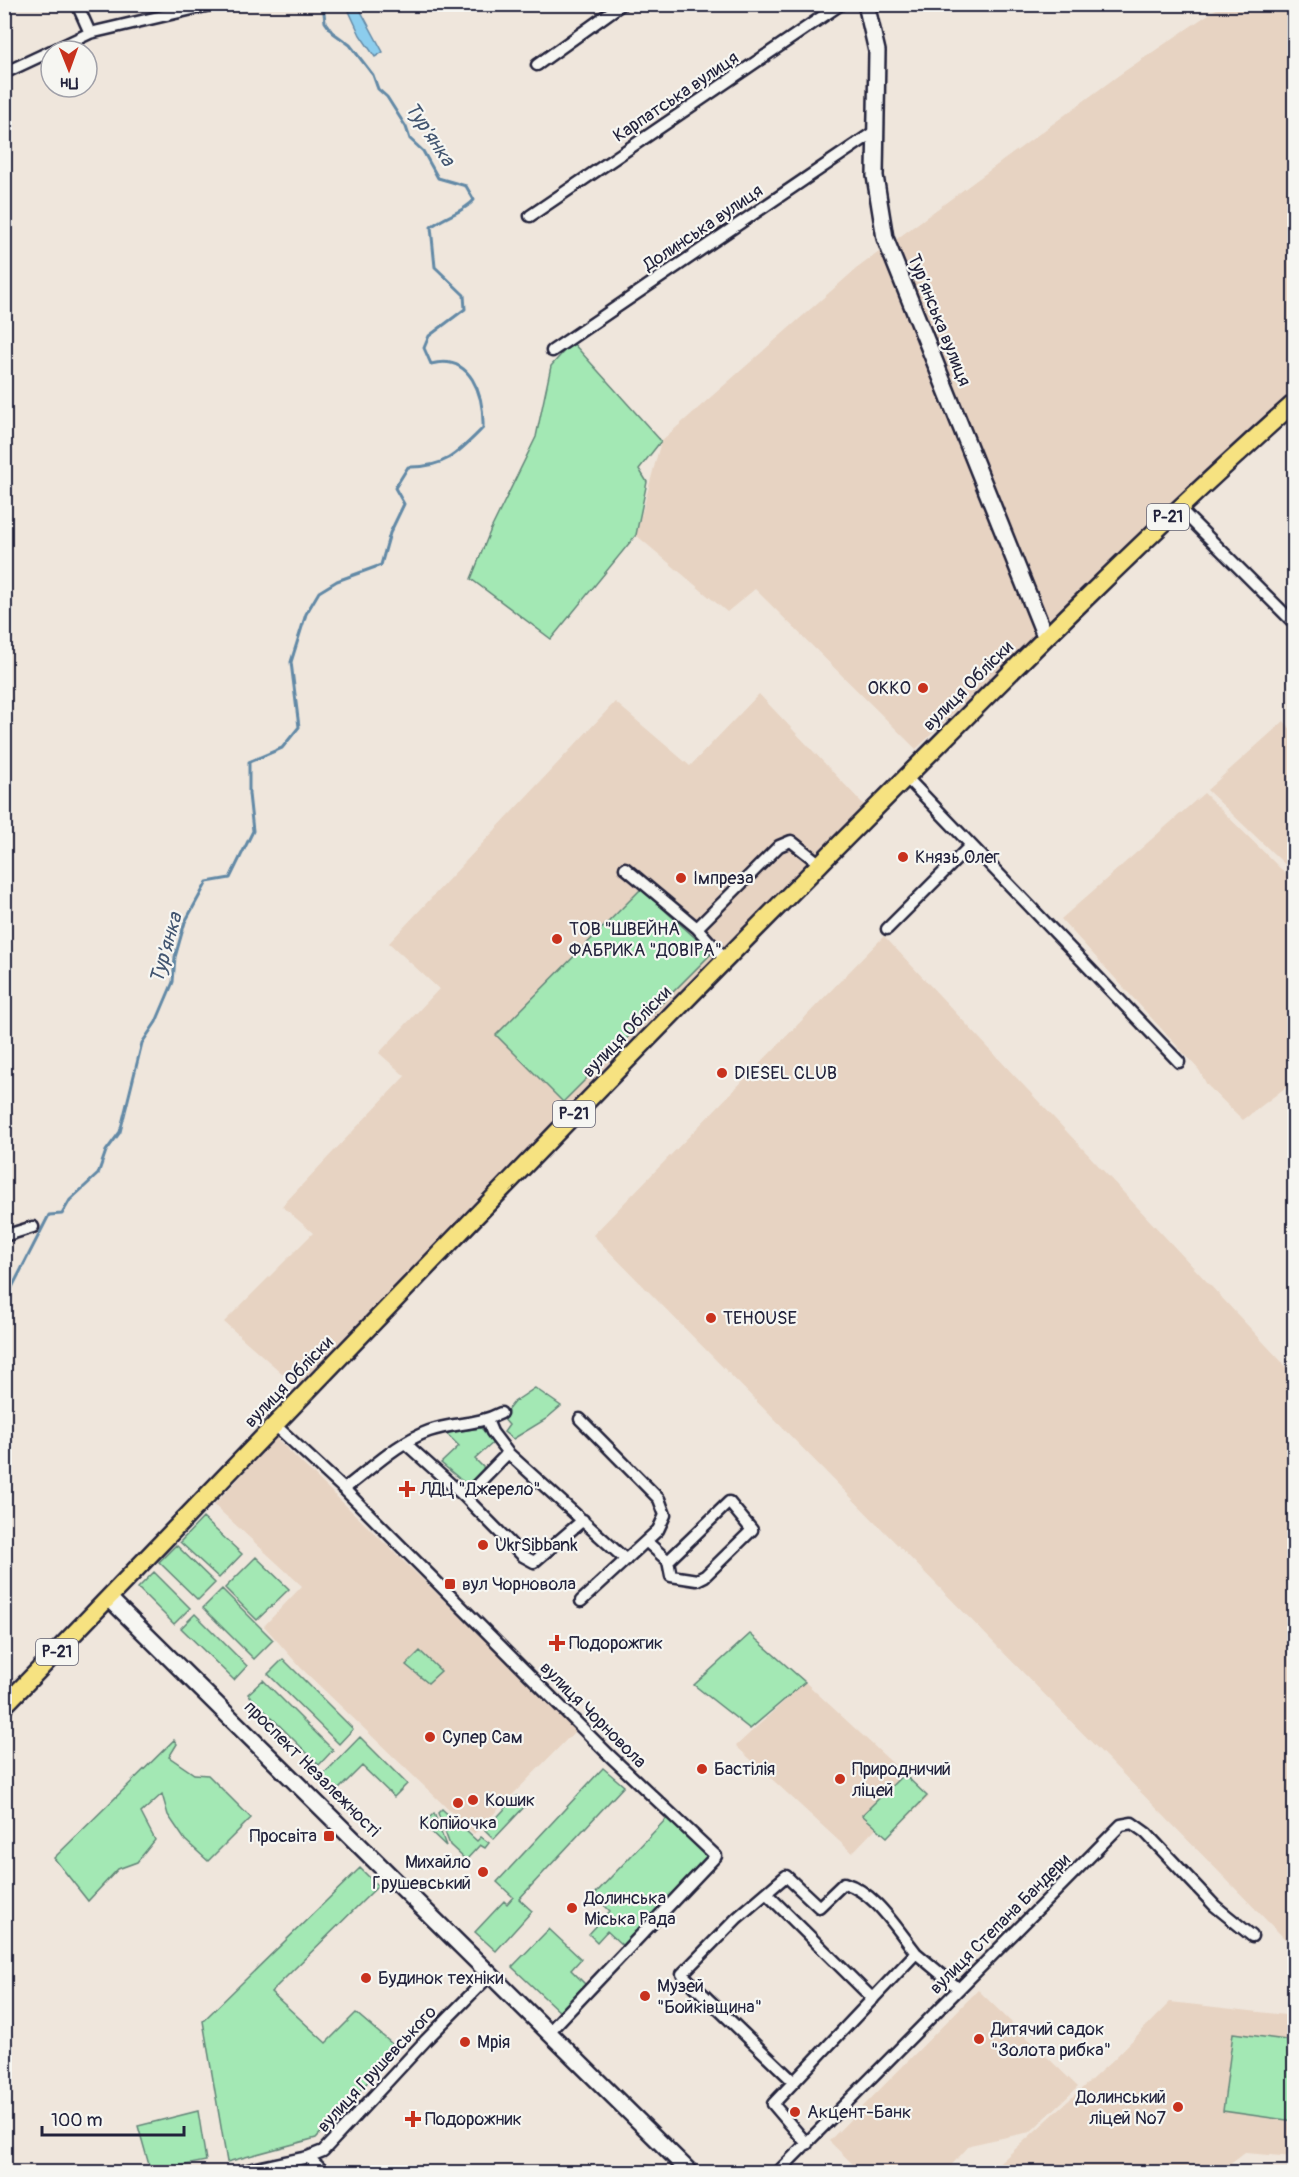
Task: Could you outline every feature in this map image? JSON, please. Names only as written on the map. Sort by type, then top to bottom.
[{"type":"main road","name":"Турʼянська вулиця","points":[[866,4],[877,51],[875,176],[885,238],[1044,636]]},
{"type":"main road","name":"вулиця Обліски","points":[[4,1706],[725,959],[1044,636],[1178,507],[1294,402]]},
{"type":"main road","name":"проспект Незалежності","points":[[109,1598],[690,2172]]},
{"type":"street","points":[[77,4],[90,33]]},
{"type":"street","points":[[77,39],[90,33],[214,4]]},
{"type":"street","points":[[537,65],[622,4]]},
{"type":"street","name":"Карпатська вулиця","points":[[530,216],[841,4]]},
{"type":"street","points":[[4,73],[39,57]]},
{"type":"street","name":"Долинська вулиця","points":[[552,351],[874,132]]},
{"type":"street","points":[[1178,507],[1294,623]]},
{"type":"street","points":[[906,777],[1179,1062]]},
{"type":"street","points":[[697,928],[779,846],[791,841],[820,864]]},
{"type":"street","points":[[887,928],[971,845]]},
{"type":"street","points":[[625,868],[697,928],[725,959]]},
{"type":"street","points":[[4,1236],[33,1227]]},
{"type":"street","points":[[344,1489],[405,1443],[429,1431],[487,1420],[501,1413]]},
{"type":"street","points":[[580,1419],[663,1504],[664,1520],[646,1541],[581,1601]]},
{"type":"street","points":[[487,1420],[492,1432],[508,1453],[626,1560]]},
{"type":"street","name":"вулиця Чорновола","points":[[275,1425],[344,1489],[609,1755],[716,1856],[549,2032]]},
{"type":"street","points":[[405,1443],[465,1497],[523,1557],[534,1562],[583,1520]]},
{"type":"street","points":[[465,1497],[508,1453]]},
{"type":"street","points":[[646,1541],[668,1561],[671,1576],[697,1580],[705,1576],[752,1530],[729,1503],[668,1561]]},
{"type":"street","name":"вулиця Степана Бандери","points":[[778,2172],[1121,1825],[1132,1823],[1146,1833],[1215,1906],[1252,1936]]},
{"type":"street","points":[[794,2082],[682,1974],[786,1876],[819,1907],[844,1883],[858,1887],[881,1910],[916,1953],[959,1989]]},
{"type":"street","points":[[766,1893],[873,1999]]},
{"type":"street","points":[[807,2144],[773,2104],[916,1953]]},
{"type":"street","name":"вулиця Грушевського","points":[[239,2172],[308,2157],[323,2151],[491,1974]]},
{"type":"street","points":[[308,2157],[324,2172]]},
{"type":"shaded area","points":[[1222,5],[1294,5],[1294,394],[916,749],[755,589],[727,612],[636,535],[661,441],[856,269],[1119,75]]},
{"type":"shaded area","points":[[759,694],[866,807],[300,1389],[224,1322],[313,1233],[282,1206],[405,1076],[379,1053],[439,989],[389,943],[615,702],[690,766]]},
{"type":"shaded area","points":[[1284,721],[1294,733],[1294,873],[1207,790]]},
{"type":"shaded area","points":[[1204,793],[1288,876],[1294,918],[1294,1081],[1243,1120],[1207,1085],[1199,1070],[1061,919]]},
{"type":"shaded area","points":[[884,936],[1294,1375],[1294,1944],[1284,1938],[593,1235]]},
{"type":"shaded area","points":[[276,1438],[577,1729],[474,1834],[301,1668],[264,1626],[302,1586],[214,1505]]},
{"type":"shaded area","name":"Природничий ліцей","points":[[805,1682],[929,1797],[887,1837],[876,1828],[852,1853],[736,1746]]},
{"type":"shaded area","name":"Дитячий садок \"Золота рибка\"","points":[[978,1990],[1078,2087],[1030,2132],[970,2145],[945,2172],[861,2172],[829,2141]]},
{"type":"shaded area","name":"Долинський ліцей №7","points":[[1170,2002],[1294,2016],[1294,2157],[1245,2153],[1220,2172],[990,2172],[1113,2060]]},
{"type":"green space","points":[[572,342],[661,441],[639,469],[647,482],[636,535],[551,639],[471,579],[491,529],[536,437],[551,366]]},
{"type":"green space","points":[[641,889],[712,953],[563,1102],[496,1035]]},
{"type":"green space","points":[[535,1388],[561,1406],[546,1419],[513,1439],[504,1432],[509,1425],[502,1417],[514,1402]]},
{"type":"green space","points":[[481,1428],[494,1442],[475,1459],[486,1470],[467,1485],[441,1463],[459,1446],[446,1433]]},
{"type":"green space","points":[[203,1518],[242,1554],[219,1578],[180,1542]]},
{"type":"green space","points":[[176,1545],[215,1583],[198,1600],[159,1562]]},
{"type":"green space","points":[[256,1557],[289,1589],[257,1620],[225,1588]]},
{"type":"green space","points":[[154,1572],[190,1608],[174,1624],[138,1588]]},
{"type":"green space","points":[[222,1589],[273,1640],[254,1659],[203,1608]]},
{"type":"green space","points":[[195,1614],[247,1666],[234,1680],[181,1628]]},
{"type":"green space","points":[[750,1634],[805,1682],[750,1729],[694,1685]]},
{"type":"green space","points":[[420,1651],[441,1671],[428,1683],[406,1665]]},
{"type":"green space","points":[[283,1659],[353,1729],[339,1744],[268,1674]]},
{"type":"green space","points":[[263,1680],[333,1750],[319,1765],[248,1694]]},
{"type":"green space","points":[[360,1737],[407,1784],[394,1797],[362,1766],[336,1792],[321,1777]]},
{"type":"green space","points":[[174,1740],[177,1744],[169,1757],[194,1774],[208,1775],[251,1818],[208,1861],[185,1840],[168,1815],[162,1794],[141,1813],[155,1840],[137,1862],[118,1869],[88,1901],[54,1858]]},
{"type":"green space","points":[[603,1768],[624,1786],[519,1899],[532,1911],[496,1951],[475,1932],[504,1901],[507,1904],[513,1897],[497,1882]]},
{"type":"green space","points":[[904,1774],[927,1796],[887,1837],[862,1815]]},
{"type":"green space","points":[[517,1796],[526,1805],[494,1839],[485,1830]]},
{"type":"green space","points":[[442,1809],[477,1841],[481,1837],[489,1843],[485,1848],[480,1845],[466,1860],[450,1845],[438,1813]]},
{"type":"green space","points":[[434,1813],[446,1846],[423,1824]]},
{"type":"green space","points":[[667,1818],[709,1857],[624,1947],[607,1931],[597,1942],[589,1934],[610,1911],[594,1895]]},
{"type":"green space","points":[[360,1868],[378,1886],[271,1992],[326,2043],[356,2013],[398,2049],[316,2138],[227,2162],[203,2021]]},
{"type":"green space","points":[[549,1929],[581,1959],[571,1970],[587,1986],[561,2013],[512,1967]]},
{"type":"green space","points":[[1233,2033],[1294,2041],[1294,2121],[1223,2111]]},
{"type":"green space","points":[[198,2111],[206,2161],[151,2172],[138,2126]]},
{"type":"water","points":[[352,5],[358,6],[383,52],[375,57],[360,35],[348,9]]},
{"type":"waterway","name":"Тур'янка","points":[[4,1303],[49,1215],[62,1214],[70,1200],[98,1174],[106,1151],[120,1132],[142,1043],[156,1022],[173,982],[175,957],[185,922],[207,882],[230,878],[253,831],[249,794],[249,762],[282,748],[299,727],[291,662],[306,614],[319,592],[337,581],[381,565],[390,533],[404,504],[395,488],[408,467],[421,467],[441,462],[458,452],[483,428],[481,403],[478,390],[472,380],[456,365],[445,362],[431,364],[424,348],[429,336],[465,309],[464,295],[435,267],[431,227],[465,208],[474,200],[466,186],[438,178],[423,151],[410,139],[406,127],[387,97],[378,89],[373,75],[350,45],[332,32],[325,22],[323,4]]},
{"type":"place","name":"ОККО","points":[[923,688]]},
{"type":"place","name":"Князь Олег","points":[[903,857]]},
{"type":"place","name":"Імпреза","points":[[681,878]]},
{"type":"place","name":"ТОВ \"ШВЕЙНА ФАБРИКА \"ДОВІРА\"","points":[[557,939]]},
{"type":"place","name":"DIESEL CLUB","points":[[722,1073]]},
{"type":"place","name":"TEHOUSE","points":[[711,1318]]},
{"type":"place","name":"ЛДЦ \"Джерело\"","points":[[407,1489]]},
{"type":"place","name":"UkrSibbank","points":[[483,1545]]},
{"type":"place","name":"вул Чорновола","points":[[450,1584]]},
{"type":"place","name":"Подорожгик","points":[[557,1643]]},
{"type":"place","name":"Супер Сам","points":[[430,1737]]},
{"type":"place","name":"Бастілія","points":[[702,1769]]},
{"type":"place","name":"Природничий ліцей","points":[[840,1779]]},
{"type":"place","name":"Кошик","points":[[473,1800]]},
{"type":"place","name":"Копійочка","points":[[458,1803]]},
{"type":"place","name":"Просвіта","points":[[329,1836]]},
{"type":"place","name":"Михайло Грушевський","points":[[483,1872]]},
{"type":"place","name":"Долинська Міська Рада","points":[[572,1908]]},
{"type":"place","name":"Будинок техніки","points":[[366,1978]]},
{"type":"place","name":"Музей \"Бойківщина\"","points":[[645,1996]]},
{"type":"place","name":"Дитячий садок \"Золота рибка\"","points":[[979,2039]]},
{"type":"place","name":"Мрія","points":[[465,2042]]},
{"type":"place","name":"Долинський ліцей №7","points":[[1178,2107]]},
{"type":"place","name":"Акцент-Банк","points":[[795,2112]]},
{"type":"place","name":"Подорожник","points":[[413,2119]]}]
